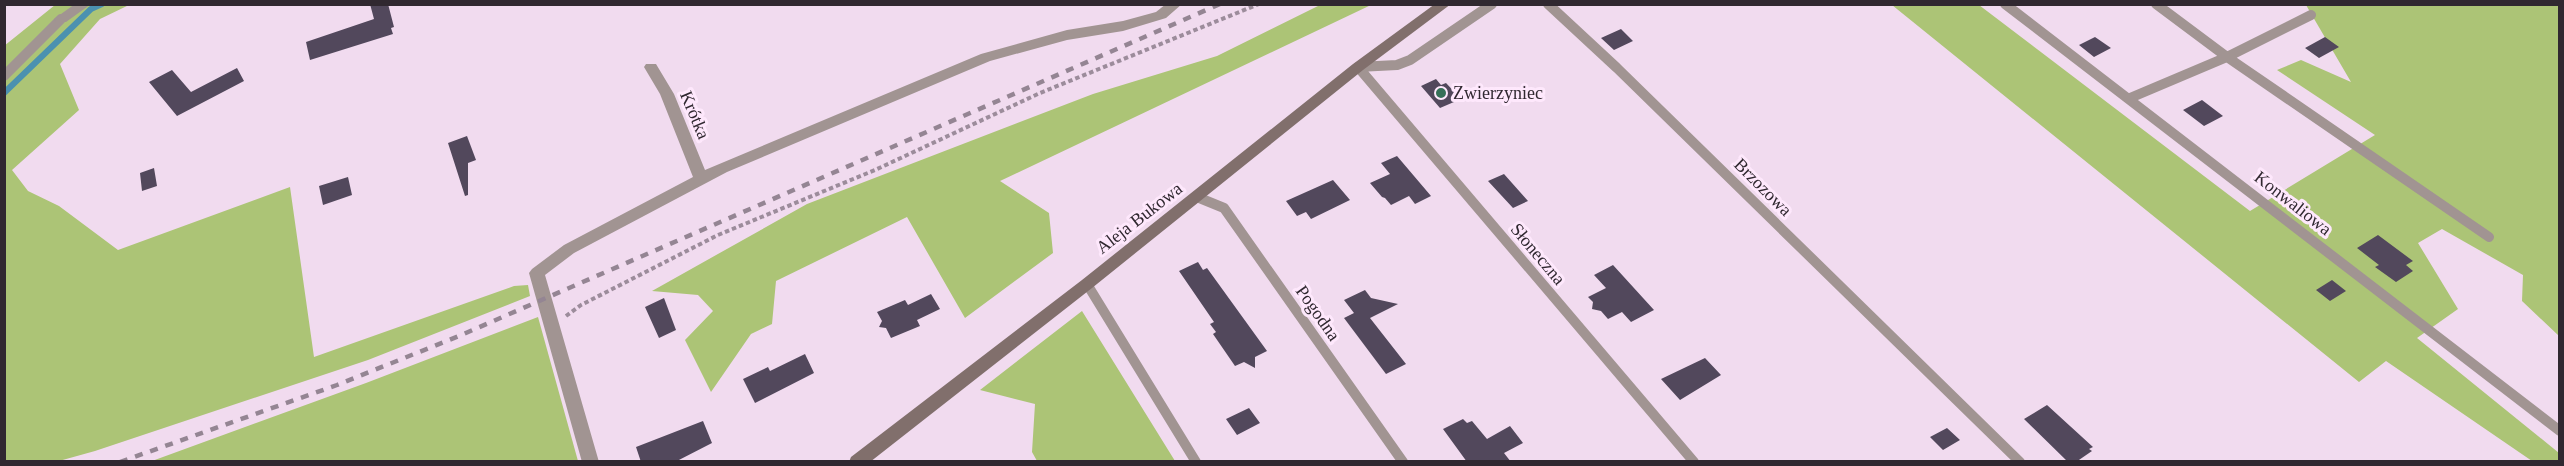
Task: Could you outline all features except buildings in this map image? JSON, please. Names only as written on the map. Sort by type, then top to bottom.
[{"type":"street","points":[[61,19],[85,4]]},
{"type":"street","points":[[591,462],[537,273],[569,249],[701,178],[805,132],[986,57],[1067,35],[1123,26],[1161,15],[1176,4]]},
{"type":"street","name":"Aleja Bukowa","points":[[857,462],[875,455],[1358,67],[1445,4]]},
{"type":"street","name":"Krótka","points":[[651,67],[667,94],[701,178]]},
{"type":"lane","points":[[1358,67],[1396,65],[1410,60],[1492,4]]},
{"type":"lane","name":"Brzozowa","points":[[1548,4],[1695,142],[2020,462]]},
{"type":"lane","name":"Konwaliowa","points":[[2005,4],[2559,430]]},
{"type":"lane","points":[[2156,4],[2228,57],[2489,237]]},
{"type":"lane","points":[[2130,98],[2228,57],[2311,15]]},
{"type":"lane","points":[[4,76],[61,19]]},
{"type":"lane","name":"Słoneczna","points":[[1358,67],[1694,462]]},
{"type":"lane","name":"Pogodna","points":[[1197,197],[1224,208],[1403,462]]},
{"type":"lane","points":[[1087,284],[1196,462]]},
{"type":"path","points":[[552,326],[581,305],[718,235],[875,170],[1040,93],[1259,4]]},
{"type":"green space","points":[[55,5],[129,5],[100,19],[60,64],[79,110],[12,170],[28,191],[59,206],[118,250],[290,187],[314,357],[514,286],[528,285],[530,296],[368,360],[95,451],[59,461],[5,461],[4,46]]},
{"type":"green space","points":[[1320,5],[1371,5],[1000,181],[1049,213],[1053,253],[965,318],[907,217],[776,281],[772,324],[751,334],[711,392],[685,340],[713,311],[698,295],[652,291],[807,204],[1093,94],[1217,56]]},
{"type":"green space","points":[[1892,5],[1979,5],[2250,211],[2375,135],[2277,70],[2301,60],[2351,82],[2306,5],[2559,5],[2559,336],[2522,301],[2523,275],[2442,229],[2418,243],[2458,309],[2417,338],[2559,453],[2559,461],[2532,461],[2386,361],[2359,382]]},
{"type":"green space","points":[[1082,311],[1175,461],[1037,461],[1032,452],[1035,404],[980,390]]},
{"type":"green space","points":[[538,317],[578,461],[152,461],[366,383]]},
{"type":"waterway","points":[[4,93],[91,9],[102,4]]},
{"type":"railway","points":[[120,462],[337,385],[459,336],[1220,4]]},
{"type":"place","name":"Zwierzyniec","points":[[1441,93]]}]
